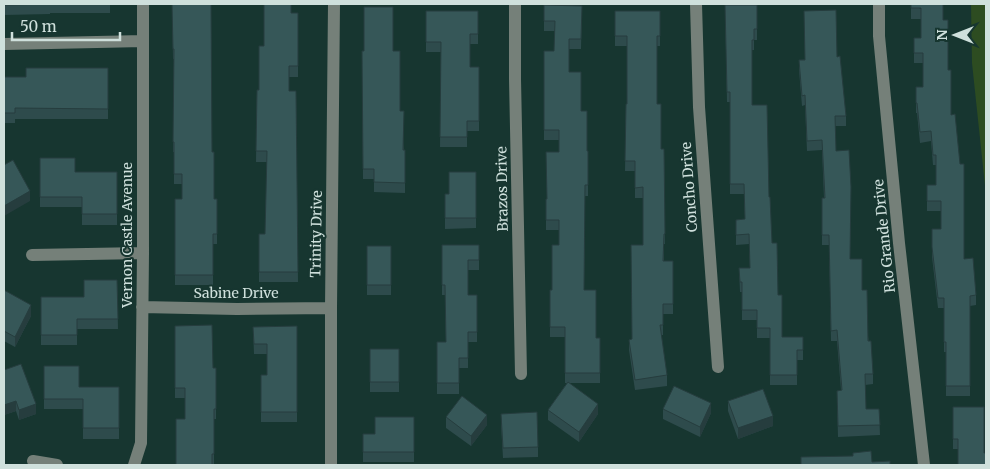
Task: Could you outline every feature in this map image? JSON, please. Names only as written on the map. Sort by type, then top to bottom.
[{"type":"street","name":"Vernon Castle Avenue","points":[[134,465],[141,443],[143,4]]},
{"type":"street","name":"Trinity Drive","points":[[331,465],[334,4]]},
{"type":"street","name":"Brazos Drive","points":[[515,4],[521,374]]},
{"type":"street","name":"Concho Drive","points":[[696,4],[699,107],[718,367]]},
{"type":"street","name":"Rio Grande Drive","points":[[879,4],[879,36],[897,223],[924,465]]},
{"type":"street","points":[[4,44],[143,41]]},
{"type":"street","points":[[32,255],[143,253]]},
{"type":"street","name":"Sabine Drive","points":[[142,307],[331,308]]},
{"type":"street","points":[[33,461],[57,465]]},
{"type":"green space","points":[[971,4],[986,4],[986,195],[972,63]]},
{"type":"building","points":[[4,4],[50,4],[4,5]]},
{"type":"building","points":[[172,4],[211,4],[212,152],[214,152],[214,199],[217,199],[217,234],[213,234],[213,275],[175,275],[175,199],[182,199],[182,174],[174,174]]},
{"type":"building","points":[[264,4],[291,4],[291,13],[298,13],[298,66],[289,66],[289,91],[296,91],[298,272],[259,272],[259,234],[265,234],[267,151],[256,151],[259,46],[264,46]]},
{"type":"building","points":[[911,4],[943,4],[943,20],[948,20],[948,70],[951,70],[951,115],[955,114],[960,164],[964,164],[964,259],[973,258],[976,295],[970,296],[970,386],[946,386],[944,298],[938,298],[932,247],[932,229],[941,229],[941,201],[927,201],[927,185],[936,185],[936,155],[933,155],[931,131],[920,132],[916,87],[923,87],[923,53],[914,53],[914,38],[921,38],[921,8],[911,8]]},
{"type":"building","points":[[544,5],[582,6],[581,39],[569,39],[569,72],[581,72],[581,111],[587,111],[588,185],[585,185],[584,290],[596,290],[596,338],[600,338],[600,373],[565,373],[565,327],[550,327],[552,245],[559,245],[559,220],[546,220],[546,152],[559,152],[559,130],[544,130],[544,51],[554,51],[555,21],[544,21]]},
{"type":"building","points":[[725,5],[757,5],[757,29],[754,29],[754,40],[752,40],[752,105],[767,105],[769,197],[772,243],[777,243],[778,295],[782,295],[782,337],[803,337],[803,350],[797,350],[797,375],[770,375],[770,328],[757,328],[757,310],[742,310],[742,282],[740,282],[739,268],[750,268],[749,234],[736,235],[736,220],[745,219],[744,184],[730,184],[730,92],[727,92]]},
{"type":"building","points":[[364,7],[393,7],[393,51],[400,51],[400,111],[404,111],[403,150],[405,150],[405,183],[374,182],[374,169],[363,169],[362,51],[364,51]]},
{"type":"building","points":[[836,10],[837,57],[840,56],[846,116],[835,116],[836,151],[849,150],[851,187],[850,259],[862,259],[862,290],[867,290],[868,341],[871,341],[873,374],[865,374],[866,409],[879,409],[880,425],[838,426],[837,391],[842,390],[837,330],[831,331],[829,235],[822,235],[822,198],[825,198],[822,140],[807,141],[805,95],[802,96],[799,60],[805,60],[804,11]]},
{"type":"building","points":[[426,11],[478,11],[478,34],[470,34],[470,67],[479,67],[479,121],[467,121],[467,137],[440,137],[441,42],[426,42]]},
{"type":"building","points":[[615,11],[660,11],[660,36],[657,36],[657,104],[661,104],[661,149],[664,149],[665,234],[663,261],[673,261],[673,304],[663,304],[663,325],[660,325],[667,375],[635,380],[629,340],[632,339],[631,245],[643,245],[643,187],[635,188],[635,161],[625,161],[627,36],[615,36]]},
{"type":"building","points":[[26,68],[108,68],[108,109],[15,108],[15,113],[4,113],[4,77],[26,77]]},
{"type":"building","points":[[40,158],[75,158],[75,172],[117,172],[117,214],[82,214],[82,197],[40,197]]},
{"type":"building","points":[[13,160],[30,191],[4,206],[4,165]]},
{"type":"building","points":[[449,172],[476,172],[476,218],[445,218],[445,194],[449,194]]},
{"type":"building","points":[[442,245],[479,245],[479,260],[468,260],[468,295],[477,295],[477,332],[468,332],[468,358],[459,358],[459,383],[437,383],[437,342],[446,342],[445,285],[442,285]]},
{"type":"building","points":[[367,246],[391,246],[391,285],[367,285]]},
{"type":"building","points":[[84,280],[117,280],[118,319],[77,319],[77,335],[41,335],[41,297],[84,297]]},
{"type":"building","points":[[4,290],[31,305],[15,337],[4,331]]},
{"type":"building","points":[[212,325],[213,368],[216,368],[216,409],[214,409],[214,454],[212,454],[212,465],[176,465],[176,419],[185,419],[185,388],[175,388],[175,326]]},
{"type":"building","points":[[297,326],[297,412],[261,412],[261,375],[267,375],[267,344],[254,344],[253,327]]},
{"type":"building","points":[[370,349],[399,349],[399,382],[370,382]]},
{"type":"building","points":[[21,364],[36,404],[19,410],[16,401],[4,405],[4,370]]},
{"type":"building","points":[[44,366],[79,366],[79,387],[119,387],[119,428],[83,428],[83,399],[44,399]]},
{"type":"building","points":[[568,382],[598,404],[579,432],[548,410]]},
{"type":"building","points":[[674,386],[711,403],[700,427],[663,409]]},
{"type":"building","points":[[763,389],[773,416],[738,428],[728,401]]},
{"type":"building","points":[[462,396],[487,415],[471,436],[446,417]]},
{"type":"building","points":[[953,407],[984,407],[984,453],[986,453],[986,465],[958,465],[958,439],[953,439]]},
{"type":"building","points":[[537,412],[538,447],[503,448],[501,414]]},
{"type":"building","points":[[375,417],[414,417],[414,452],[363,452],[363,434],[375,434]]},
{"type":"building","points":[[871,451],[872,462],[890,461],[890,465],[801,465],[801,457],[853,456],[853,453]]}]
